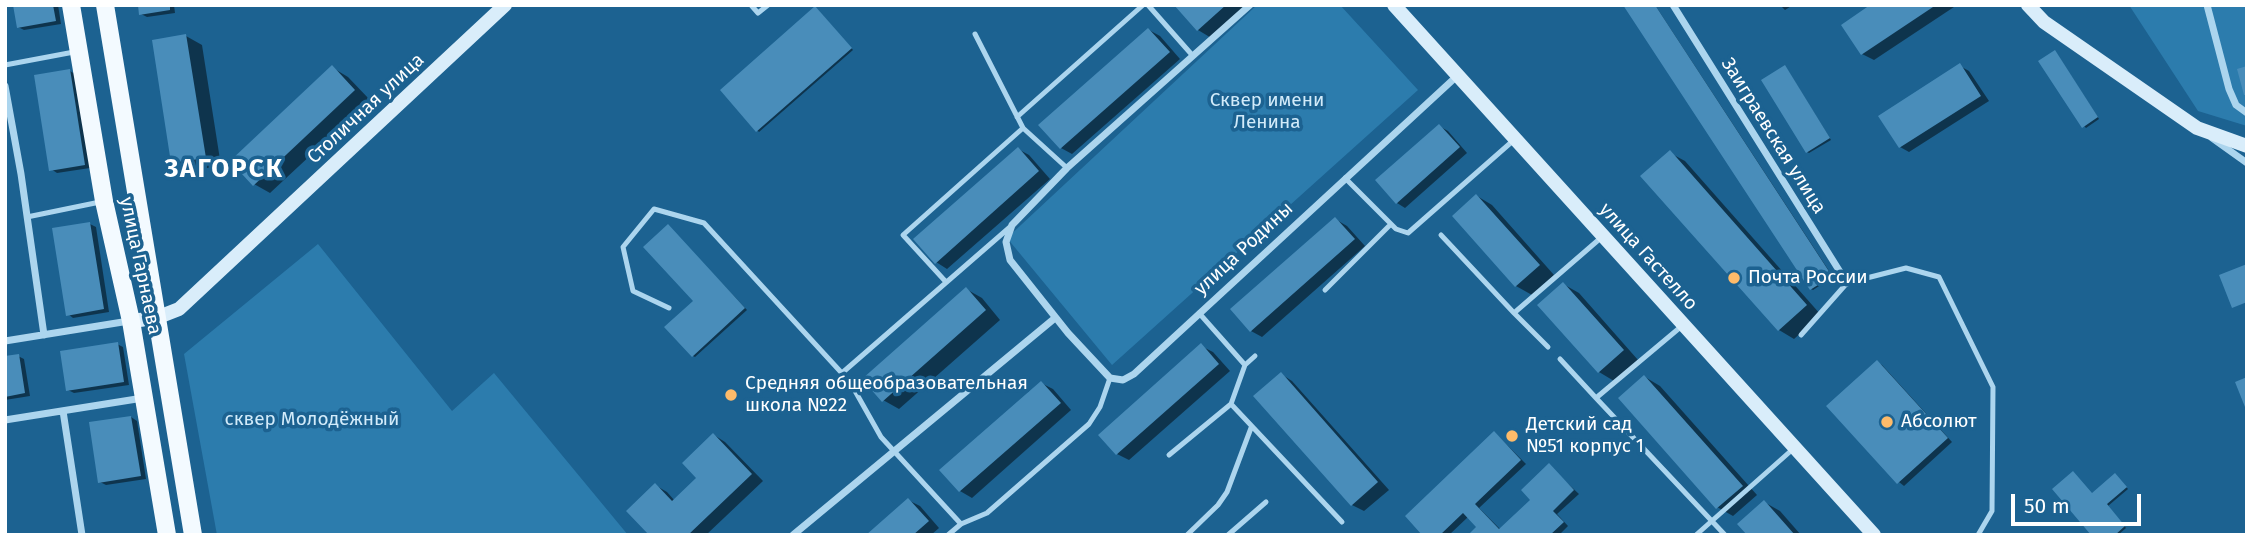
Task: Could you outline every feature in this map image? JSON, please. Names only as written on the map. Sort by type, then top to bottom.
[{"type":"main road","name":"улица Гарнаева","points":[[71,5],[104,201],[131,321],[167,535]]},
{"type":"main road","name":"улица Гарнаева","points":[[105,5],[193,535]]},
{"type":"street","name":"Столичная улица","points":[[131,321],[156,317],[179,309],[505,5]]},
{"type":"street","points":[[1110,378],[1055,317],[1010,260],[1006,242],[1012,225],[1067,168],[1250,5]]},
{"type":"street","name":"улица Гастелло","points":[[1394,5],[1874,535]]},
{"type":"street","name":"Заиграевская улица","points":[[1673,5],[1847,283]]},
{"type":"street","points":[[2028,5],[2044,22],[2247,163]]},
{"type":"street","points":[[2207,5],[2229,89],[2236,105],[2247,113]]},
{"type":"street","name":"улица Родины","points":[[1110,378],[1123,380],[1134,374],[1457,76]]},
{"type":"street","points":[[5,86],[44,334]]},
{"type":"street","points":[[2197,128],[2247,146]]},
{"type":"street","points":[[793,535],[1055,317]]},
{"type":"street","points":[[5,341],[131,321]]},
{"type":"street","points":[[5,420],[144,398]]},
{"type":"street","points":[[62,411],[82,535]]},
{"type":"lane","points":[[751,5],[758,13],[768,5]]},
{"type":"lane","points":[[1017,117],[1145,5],[1194,56]]},
{"type":"lane","points":[[975,34],[1023,128],[1067,168]]},
{"type":"lane","points":[[5,65],[80,51]]},
{"type":"lane","points":[[946,282],[904,235],[1023,128]]},
{"type":"lane","points":[[1345,178],[1391,224],[1402,232],[1414,230],[1515,139]]},
{"type":"lane","points":[[27,217],[104,201]]},
{"type":"lane","points":[[669,308],[633,291],[623,247],[654,209],[704,223],[842,373],[861,400],[881,437],[961,524]]},
{"type":"lane","points":[[1325,290],[1391,224]]},
{"type":"lane","points":[[842,373],[1012,225]]},
{"type":"lane","points":[[1441,235],[1548,347]]},
{"type":"lane","points":[[1514,313],[1603,236]]},
{"type":"lane","points":[[1801,335],[1847,283],[1906,268],[1939,277],[1993,387],[1992,512],[1978,535]]},
{"type":"lane","points":[[1199,313],[1245,365]]},
{"type":"lane","points":[[1596,398],[1683,325]]},
{"type":"lane","points":[[1169,455],[1230,404],[1245,365],[1255,356]]},
{"type":"lane","points":[[1560,359],[1725,535]]},
{"type":"lane","points":[[948,535],[961,524],[987,513],[1089,424],[1100,407],[1110,378]]},
{"type":"lane","points":[[1230,404],[1342,522]]},
{"type":"lane","points":[[1187,535],[1218,505],[1227,492],[1251,428]]},
{"type":"lane","points":[[1696,535],[1795,447]]},
{"type":"lane","points":[[1228,535],[1266,502]]},
{"type":"green space","name":"Сквер имени Ленина","points":[[1257,5],[1340,5],[1418,90],[1112,365],[1007,238]]},
{"type":"green space","points":[[2129,5],[2247,5],[2247,126],[2198,111]]},
{"type":"green space","name":"сквер Молодёжный","points":[[318,244],[452,411],[494,373],[628,535],[217,535],[184,354]]},
{"type":"building","points":[[13,5],[53,5],[56,21],[17,28]]},
{"type":"building","points":[[138,5],[170,5],[170,10],[139,15]]},
{"type":"building","points":[[1174,5],[1226,5],[1197,31]]},
{"type":"building","points":[[1623,5],[1655,5],[1832,276],[1810,290]]},
{"type":"building","points":[[1870,5],[1936,5],[1861,55],[1841,25]]},
{"type":"building","points":[[815,6],[852,48],[756,132],[720,90]]},
{"type":"building","points":[[1148,28],[1170,52],[1060,149],[1038,125]]},
{"type":"building","points":[[186,34],[206,158],[171,163],[152,40]]},
{"type":"building","points":[[2055,50],[2098,117],[2082,128],[2038,61]]},
{"type":"building","points":[[1960,63],[1981,96],[1899,148],[1878,116]]},
{"type":"building","points":[[332,65],[355,90],[253,186],[230,161]]},
{"type":"building","points":[[1785,65],[1830,138],[1806,153],[1761,80]]},
{"type":"building","points":[[2247,66],[2247,95],[2244,95],[2237,69]]},
{"type":"building","points":[[70,69],[85,165],[49,171],[34,75]]},
{"type":"building","points":[[1439,124],[1460,147],[1396,204],[1375,180]]},
{"type":"building","points":[[1018,147],[1039,171],[935,264],[913,239]]},
{"type":"building","points":[[1670,150],[1807,305],[1778,331],[1640,176]]},
{"type":"building","points":[[1476,194],[1540,265],[1515,287],[1452,216]]},
{"type":"building","points":[[1335,217],[1355,239],[1250,332],[1230,309]]},
{"type":"building","points":[[90,222],[104,309],[66,316],[52,228]]},
{"type":"building","points":[[668,224],[745,308],[692,357],[664,327],[693,301],[643,247]]},
{"type":"building","points":[[2247,264],[2247,302],[2232,308],[2219,275]]},
{"type":"building","points":[[1563,282],[1624,350],[1598,373],[1537,305]]},
{"type":"building","points":[[966,287],[986,310],[882,402],[862,379]]},
{"type":"building","points":[[118,342],[124,382],[66,391],[60,351]]},
{"type":"building","points":[[1201,343],[1219,364],[1116,455],[1098,435]]},
{"type":"building","points":[[19,354],[25,393],[5,397],[5,356]]},
{"type":"building","name":"Абсолют","points":[[1877,360],[1948,438],[1897,484],[1826,406]]},
{"type":"building","points":[[1281,372],[1378,482],[1351,506],[1253,396]]},
{"type":"building","points":[[1644,375],[1743,486],[1716,509],[1618,398]]},
{"type":"building","points":[[2247,377],[2247,412],[2235,382]]},
{"type":"building","points":[[1041,381],[1061,403],[959,492],[939,470]]},
{"type":"building","points":[[131,416],[141,476],[98,483],[89,422]]},
{"type":"building","points":[[1494,431],[1521,460],[1475,504],[1499,529],[1530,500],[1521,490],[1549,463],[1574,490],[1553,511],[1564,522],[1550,535],[1468,535],[1476,527],[1463,513],[1440,535],[1422,535],[1405,516]]},
{"type":"building","points":[[713,433],[752,474],[688,535],[649,535],[626,511],[655,483],[672,501],[696,478],[682,463]]},
{"type":"building","points":[[2073,471],[2092,493],[2115,473],[2127,487],[2107,504],[2125,526],[2115,535],[2091,535],[2052,489]]},
{"type":"building","points":[[908,498],[929,521],[913,535],[866,535]]},
{"type":"building","points":[[1764,500],[1795,535],[1747,535],[1737,524]]},
{"type":"place","name":"Почта России","points":[[1734,278]]},
{"type":"place","name":"Средняя общеобразовательная школа №22","points":[[731,395]]},
{"type":"place","name":"Абсолют","points":[[1887,422]]},
{"type":"place","name":"Детский сад №51 корпус 1","points":[[1512,436]]},
{"type":"district","name":"ЗАГОРСК","points":[[224,170]]}]
